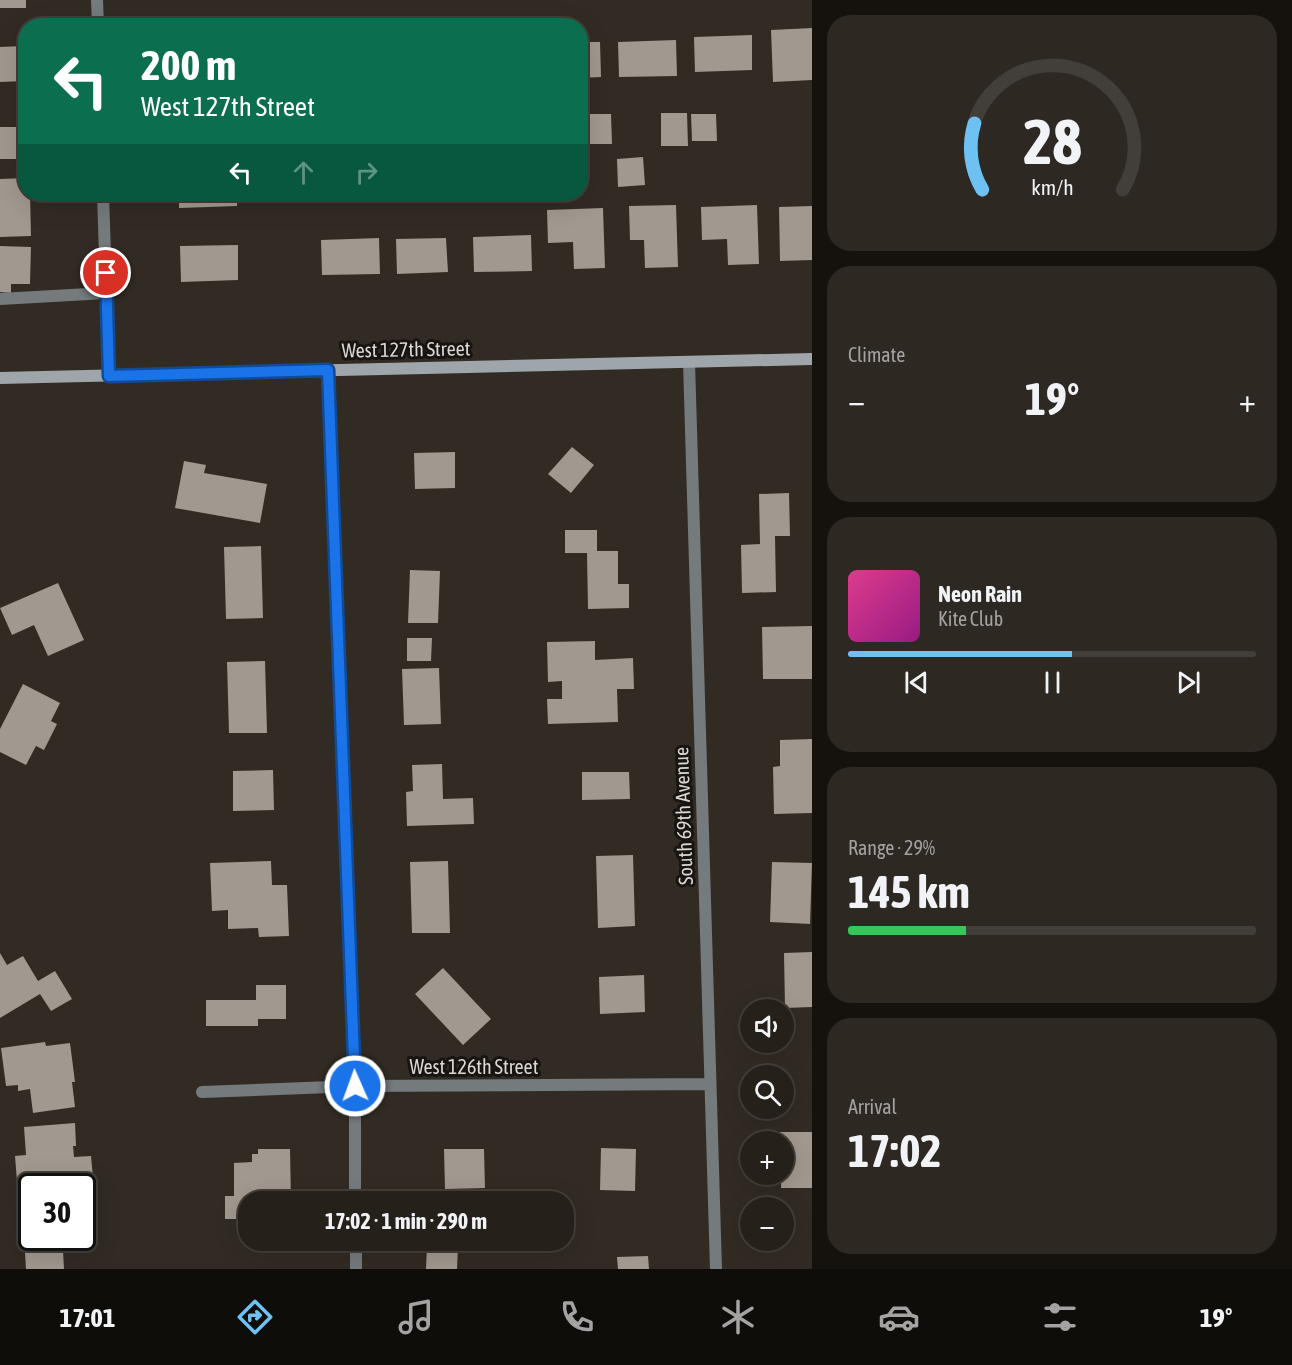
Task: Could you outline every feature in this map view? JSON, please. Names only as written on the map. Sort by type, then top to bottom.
[{"type":"main road","name":"West 127th Street","points":[[0,378],[812,359]]},
{"type":"street","points":[[98,0],[98,18]]},
{"type":"street","points":[[103,201],[109,376]]},
{"type":"street","points":[[0,299],[106,293]]},
{"type":"street","name":"South 69th Avenue","points":[[689,362],[716,1269]]},
{"type":"street","points":[[328,370],[355,1086],[355,1191]]},
{"type":"street","name":"West 126th Street","points":[[202,1092],[355,1086],[710,1083]]},
{"type":"street","points":[[356,1251],[356,1269]]},
{"type":"building","points":[[0,0],[26,0],[26,8],[0,8]]},
{"type":"building","points":[[812,28],[812,80],[773,82],[771,30]]},
{"type":"building","points":[[752,35],[752,70],[695,72],[694,37]]},
{"type":"building","points":[[676,40],[677,76],[619,77],[618,42]]},
{"type":"building","points":[[588,42],[600,42],[601,77],[588,78]]},
{"type":"building","points":[[18,46],[18,81],[0,82],[0,47]]},
{"type":"building","points":[[661,113],[687,113],[688,146],[661,146]]},
{"type":"building","points":[[588,114],[611,114],[612,144],[588,144]]},
{"type":"building","points":[[691,114],[716,114],[717,141],[692,141]]},
{"type":"building","points":[[0,127],[18,127],[18,159],[0,159]]},
{"type":"building","points":[[643,157],[645,185],[618,187],[617,159]]},
{"type":"building","points":[[18,178],[18,201],[30,201],[31,236],[0,237],[0,179]]},
{"type":"building","points":[[179,201],[237,201],[237,206],[179,208]]},
{"type":"building","points":[[676,205],[678,267],[645,268],[644,240],[630,240],[629,206]]},
{"type":"building","points":[[757,205],[759,264],[728,265],[727,239],[702,240],[701,207]]},
{"type":"building","points":[[812,206],[812,260],[780,261],[779,207]]},
{"type":"building","points":[[603,208],[605,268],[574,269],[573,242],[548,243],[547,210]]},
{"type":"building","points":[[531,235],[532,271],[474,272],[473,237]]},
{"type":"building","points":[[379,238],[380,274],[322,275],[321,240]]},
{"type":"building","points":[[446,238],[448,272],[397,274],[396,239]]},
{"type":"building","points":[[238,245],[238,280],[181,282],[180,246]]},
{"type":"building","points":[[0,246],[31,247],[30,284],[11,284],[11,293],[0,292]]},
{"type":"building","points":[[572,447],[594,465],[571,493],[548,474]]},
{"type":"building","points":[[455,452],[455,488],[415,489],[414,453]]},
{"type":"building","points":[[184,461],[206,465],[204,473],[267,484],[260,523],[175,508]]},
{"type":"building","points":[[789,493],[790,536],[775,536],[776,592],[742,593],[741,545],[760,544],[759,494]]},
{"type":"building","points":[[565,530],[597,530],[597,551],[618,551],[618,584],[629,584],[629,608],[588,609],[587,553],[565,553]]},
{"type":"building","points":[[261,546],[263,618],[226,619],[224,547]]},
{"type":"building","points":[[410,570],[440,571],[438,623],[408,623]]},
{"type":"building","points":[[58,583],[84,640],[48,656],[34,625],[12,635],[0,608]]},
{"type":"building","points":[[812,626],[812,679],[763,679],[762,627]]},
{"type":"building","points":[[407,638],[432,638],[431,661],[407,661]]},
{"type":"building","points":[[595,641],[595,660],[633,658],[634,689],[617,689],[618,722],[548,724],[547,699],[562,699],[562,681],[548,682],[547,642]]},
{"type":"building","points":[[265,661],[267,733],[229,733],[227,662]]},
{"type":"building","points":[[439,668],[441,724],[404,725],[402,669]]},
{"type":"building","points":[[23,684],[60,703],[51,721],[57,724],[44,750],[36,746],[26,765],[0,752],[0,729]]},
{"type":"building","points":[[812,739],[812,813],[774,814],[773,767],[780,766],[780,740]]},
{"type":"building","points":[[442,764],[443,799],[473,798],[474,824],[407,826],[406,792],[413,791],[412,765]]},
{"type":"building","points":[[273,770],[274,810],[233,811],[233,771]]},
{"type":"building","points":[[582,772],[629,772],[630,799],[582,800]]},
{"type":"building","points":[[633,855],[635,926],[598,928],[596,856]]},
{"type":"building","points":[[271,861],[272,885],[287,885],[289,936],[259,937],[258,928],[228,929],[228,910],[212,911],[210,863]]},
{"type":"building","points":[[448,861],[450,933],[412,933],[410,862]]},
{"type":"building","points":[[772,862],[812,863],[810,924],[770,922]]},
{"type":"building","points":[[812,952],[812,1007],[794,1008],[794,999],[785,999],[784,953]]},
{"type":"building","points":[[0,953],[7,965],[23,956],[38,981],[55,971],[72,999],[51,1011],[40,994],[0,1018]]},
{"type":"building","points":[[443,968],[491,1019],[463,1045],[415,994]]},
{"type":"building","points":[[644,975],[645,1012],[600,1014],[599,977]]},
{"type":"building","points":[[256,985],[286,985],[286,1019],[258,1019],[258,1026],[206,1026],[206,1000],[256,1000]]},
{"type":"building","points":[[45,1042],[46,1046],[70,1043],[75,1082],[72,1082],[75,1107],[33,1113],[30,1089],[18,1091],[18,1085],[6,1086],[1,1048]]},
{"type":"building","points":[[75,1123],[74,1157],[91,1156],[93,1173],[18,1173],[18,1194],[15,1156],[26,1155],[24,1127]]},
{"type":"building","points":[[794,1132],[812,1132],[812,1188],[781,1188],[781,1185],[794,1185]]},
{"type":"building","points":[[601,1148],[636,1149],[635,1191],[600,1190]]},
{"type":"building","points":[[258,1149],[290,1149],[291,1191],[238,1191],[238,1219],[225,1219],[225,1196],[234,1196],[234,1163],[252,1162],[252,1154],[258,1154]]},
{"type":"building","points":[[444,1149],[484,1149],[485,1188],[445,1189]]},
{"type":"building","points":[[63,1251],[64,1269],[26,1269],[25,1252]]},
{"type":"building","points":[[427,1251],[458,1251],[457,1269],[426,1269]]},
{"type":"building","points":[[648,1256],[649,1269],[618,1269],[617,1257]]},
{"type":"route","points":[[106,273],[109,376],[328,370],[355,1086]]}]
